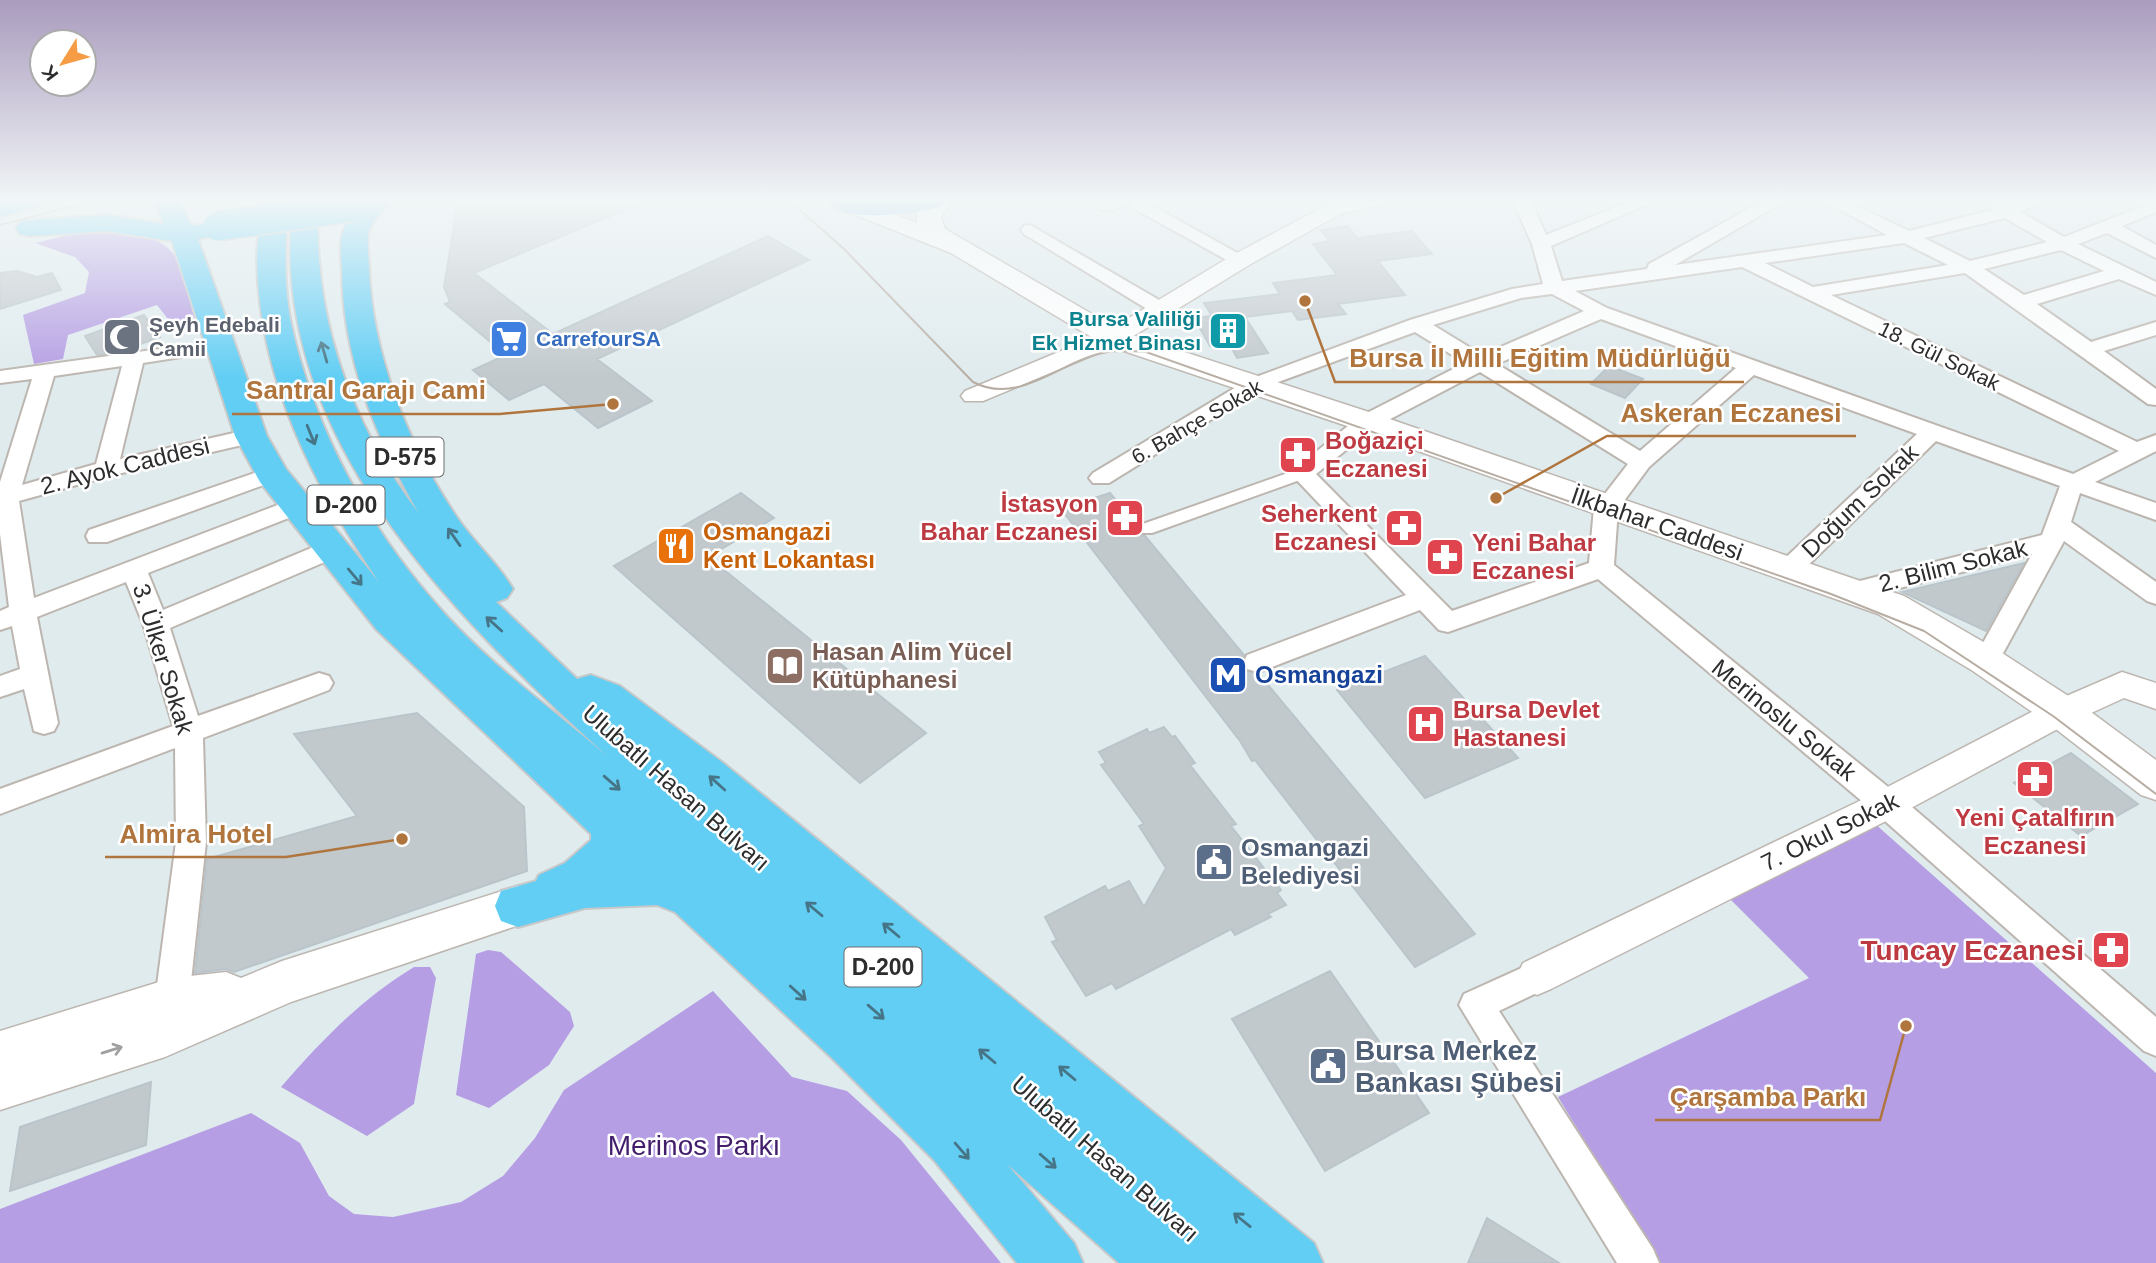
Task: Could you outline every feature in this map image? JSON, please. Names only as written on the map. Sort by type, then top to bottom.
[{"type":"highway","points":[[191,260],[251,436],[272,474],[296,506],[389,619],[613,827],[849,1040],[953,1141],[1054,1263]]},
{"type":"highway","name":"Ulubatlı Hasan Bulvarı","points":[[271,260],[273,295],[295,394],[319,455],[353,517],[436,629],[1163,1263]]},
{"type":"highway","name":"Ulubatlı Hasan Bulvarı","points":[[305,260],[308,295],[332,382],[355,439],[390,499],[435,559],[483,614],[628,749],[1038,1099],[1222,1263]]},
{"type":"highway","name":"D-575","points":[[354,260],[357,317],[374,377],[408,464],[438,515],[482,577],[540,637],[545,670]]},
{"type":"highway","points":[[389,619],[560,738]]},
{"type":"highway","points":[[545,670],[607,697],[708,775],[751,814],[1294,1263]]},
{"type":"highway","points":[[518,906],[581,877],[614,848],[613,827]]},
{"type":"highway","points":[[518,906],[585,888],[626,886],[657,885],[694,898]]},
{"type":"main road","name":"İlkbahar Caddesi","points":[[977,260],[1113,338],[1367,422],[1606,508],[1891,604],[1986,661],[2062,712],[2156,783]]},
{"type":"main road","points":[[0,1085],[165,1034],[282,983],[518,906]]},
{"type":"main road","points":[[0,1055],[172,1000],[194,1000],[282,983]]},
{"type":"street","points":[[1080,260],[1159,308]]},
{"type":"street","points":[[974,396],[1113,338],[1241,260]]},
{"type":"street","points":[[1546,260],[1554,287],[1600,312],[2156,512]]},
{"type":"street","points":[[1645,274],[1670,260]]},
{"type":"street","name":"6. Bahçe Sokak","points":[[1101,478],[1255,384],[1417,324],[1519,293],[1743,260]]},
{"type":"street","name":"18. Gül Sokak","points":[[1743,260],[1809,293],[2146,447]]},
{"type":"street","points":[[1954,260],[2022,302],[2156,399]]},
{"type":"street","points":[[1809,293],[1997,260]]},
{"type":"street","points":[[2096,260],[2156,289]]},
{"type":"street","points":[[2022,302],[2121,272]]},
{"type":"street","points":[[1146,529],[1302,473],[1367,422],[1479,365],[1600,312]]},
{"type":"street","points":[[1417,324],[1479,365],[1641,462]]},
{"type":"street","points":[[2087,350],[2156,328]]},
{"type":"street","points":[[0,377],[174,353]]},
{"type":"street","points":[[106,469],[134,359]]},
{"type":"street","points":[[1302,473],[1448,623],[1601,568],[1606,508],[1641,462],[1750,367]]},
{"type":"street","points":[[44,723],[35,674],[11,617],[4,498],[45,371]]},
{"type":"street","name":"Doğum Sokak","points":[[1789,569],[1931,433]]},
{"type":"street","name":"2. Ayok Caddesi","points":[[4,498],[106,469],[251,436]]},
{"type":"street","points":[[1986,661],[2056,533],[2072,484],[2146,447]]},
{"type":"street","points":[[98,536],[272,474]]},
{"type":"street","points":[[11,617],[296,506]]},
{"type":"street","points":[[2056,533],[2156,595]]},
{"type":"street","name":"2. Bilim Sokak","points":[[1853,591],[2056,533]]},
{"type":"street","points":[[156,624],[332,549]]},
{"type":"street","name":"Merinoslu Sokak","points":[[1601,568],[1887,804],[2156,1039]]},
{"type":"street","name":"3. Ülker Sokak","points":[[134,569],[156,624],[189,732],[191,842],[172,1000]]},
{"type":"street","points":[[1257,662],[1424,598]]},
{"type":"street","points":[[0,687],[35,674]]},
{"type":"street","points":[[0,802],[319,683]]},
{"type":"street","name":"7. Okul Sokak","points":[[1537,976],[1887,804],[2062,712],[2139,690]]},
{"type":"street","points":[[1537,976],[1476,1005],[1639,1263]]},
{"type":"green space","points":[[78,260],[177,260],[195,321],[175,328],[157,305],[68,335],[63,359],[34,364],[23,315],[85,293],[89,272]]},
{"type":"green space","points":[[1874,823],[2156,1073],[2156,1263],[1659,1263],[1558,1097],[1809,978],[1725,894]]},
{"type":"green space","points":[[488,950],[501,952],[570,1012],[574,1026],[549,1065],[489,1108],[456,1095],[476,954]]},
{"type":"green space","points":[[414,967],[430,967],[436,978],[414,1104],[367,1136],[281,1087],[343,1022],[376,993]]},
{"type":"green space","name":"Merinos Parkı","points":[[713,991],[792,1077],[847,1091],[901,1140],[1001,1263],[0,1263],[0,1209],[251,1113],[300,1143],[329,1196],[354,1214],[393,1217],[461,1202],[503,1176],[535,1138],[564,1090]]},
{"type":"building","points":[[448,260],[505,260],[474,273],[553,334],[715,260],[809,260],[597,359],[652,401],[598,428],[544,384],[509,400],[473,370],[506,355],[445,304],[450,302],[444,287]]},
{"type":"building","points":[[1325,260],[1386,260],[1378,261],[1405,295],[1338,304],[1346,314],[1298,320],[1292,311],[1245,317],[1268,353],[1237,358],[1229,343],[1210,346],[1194,318],[1212,316],[1204,303],[1280,294],[1273,283],[1337,275]]},
{"type":"building","points":[[17,271],[37,277],[52,273],[61,290],[0,309],[0,273]]},
{"type":"building","name":"Şeyh Edebali Camii","points":[[144,315],[160,337],[118,352],[97,355],[85,336]]},
{"type":"building","points":[[1609,366],[1643,379],[1625,398],[1591,384]]},
{"type":"building","name":"Hasan Alim Yücel Kütüphanesi","points":[[741,493],[774,518],[708,557],[926,733],[860,783],[614,566]]},
{"type":"building","points":[[1110,493],[1136,525],[1134,529],[1138,535],[1145,536],[1244,655],[1242,663],[1245,670],[1259,674],[1475,934],[1415,967],[1255,760],[1252,761],[1240,741],[1061,509]]},
{"type":"building","points":[[2024,563],[1986,631],[1902,592]]},
{"type":"building","name":"Bursa Devlet Hastanesi","points":[[1425,656],[1518,758],[1425,798],[1337,690]]},
{"type":"building","points":[[417,713],[524,807],[527,871],[234,972],[226,969],[195,973],[207,859],[357,816],[294,734]]},
{"type":"building","name":"Osmangazi Belediyesi","points":[[1164,727],[1172,737],[1175,736],[1195,763],[1190,765],[1236,824],[1231,826],[1281,890],[1277,893],[1286,905],[1268,914],[1271,917],[1235,935],[1231,929],[1116,989],[1112,983],[1086,996],[1052,942],[1057,940],[1045,917],[1105,886],[1108,891],[1129,881],[1144,907],[1166,868],[1139,826],[1144,824],[1101,765],[1106,763],[1099,752],[1147,729],[1149,733]]},
{"type":"building","points":[[2071,753],[2138,804],[2081,836],[2014,783]]},
{"type":"building","name":"Bursa Merkez Bankası Şübesi","points":[[1330,971],[1429,1113],[1325,1171],[1232,1019]]},
{"type":"building","points":[[151,1082],[146,1145],[10,1191],[20,1127]]},
{"type":"building","points":[[1487,1218],[1559,1263],[1468,1263]]},
{"type":"tram line","points":[[855,260],[973,382],[988,388],[1017,387],[1093,355],[1116,351],[1146,352],[1831,594],[1924,631],[2053,716],[2156,794]]},
{"type":"place","name":"Bursa İl Milli Eğitim Müdürlüğü","points":[[1305,301]]},
{"type":"place","name":"Bursa Valiliği Ek Hizmet Binası","points":[[1228,331]]},
{"type":"place","name":"Şeyh Edebali Camii","points":[[122,337]]},
{"type":"place","name":"CarrefourSA","points":[[509,339]]},
{"type":"place","name":"Santral Garajı Cami","points":[[613,404]]},
{"type":"place","name":"Boğaziçi Eczanesi","points":[[1298,455]]},
{"type":"place","name":"Askeran Eczanesi","points":[[1496,498]]},
{"type":"place","name":"İstasyon Bahar Eczanesi","points":[[1125,518]]},
{"type":"place","name":"Seherkent Eczanesi","points":[[1404,528]]},
{"type":"place","name":"Osmangazi Kent Lokantası","points":[[676,546]]},
{"type":"place","name":"Yeni Bahar Eczanesi","points":[[1445,557]]},
{"type":"place","name":"Hasan Alim Yücel Kütüphanesi","points":[[785,666]]},
{"type":"place","name":"Osmangazi","points":[[1228,675]]},
{"type":"place","name":"Bursa Devlet Hastanesi","points":[[1426,724]]},
{"type":"place","name":"Yeni Çatalfırın Eczanesi","points":[[2035,779]]},
{"type":"place","name":"Almira Hotel","points":[[402,839]]},
{"type":"place","name":"Osmangazi Belediyesi","points":[[1214,862]]},
{"type":"place","name":"Tuncay Eczanesi","points":[[2111,950]]},
{"type":"place","name":"Çarşamba Parkı","points":[[1906,1026]]},
{"type":"place","name":"Bursa Merkez Bankası Şübesi","points":[[1328,1066]]}]
